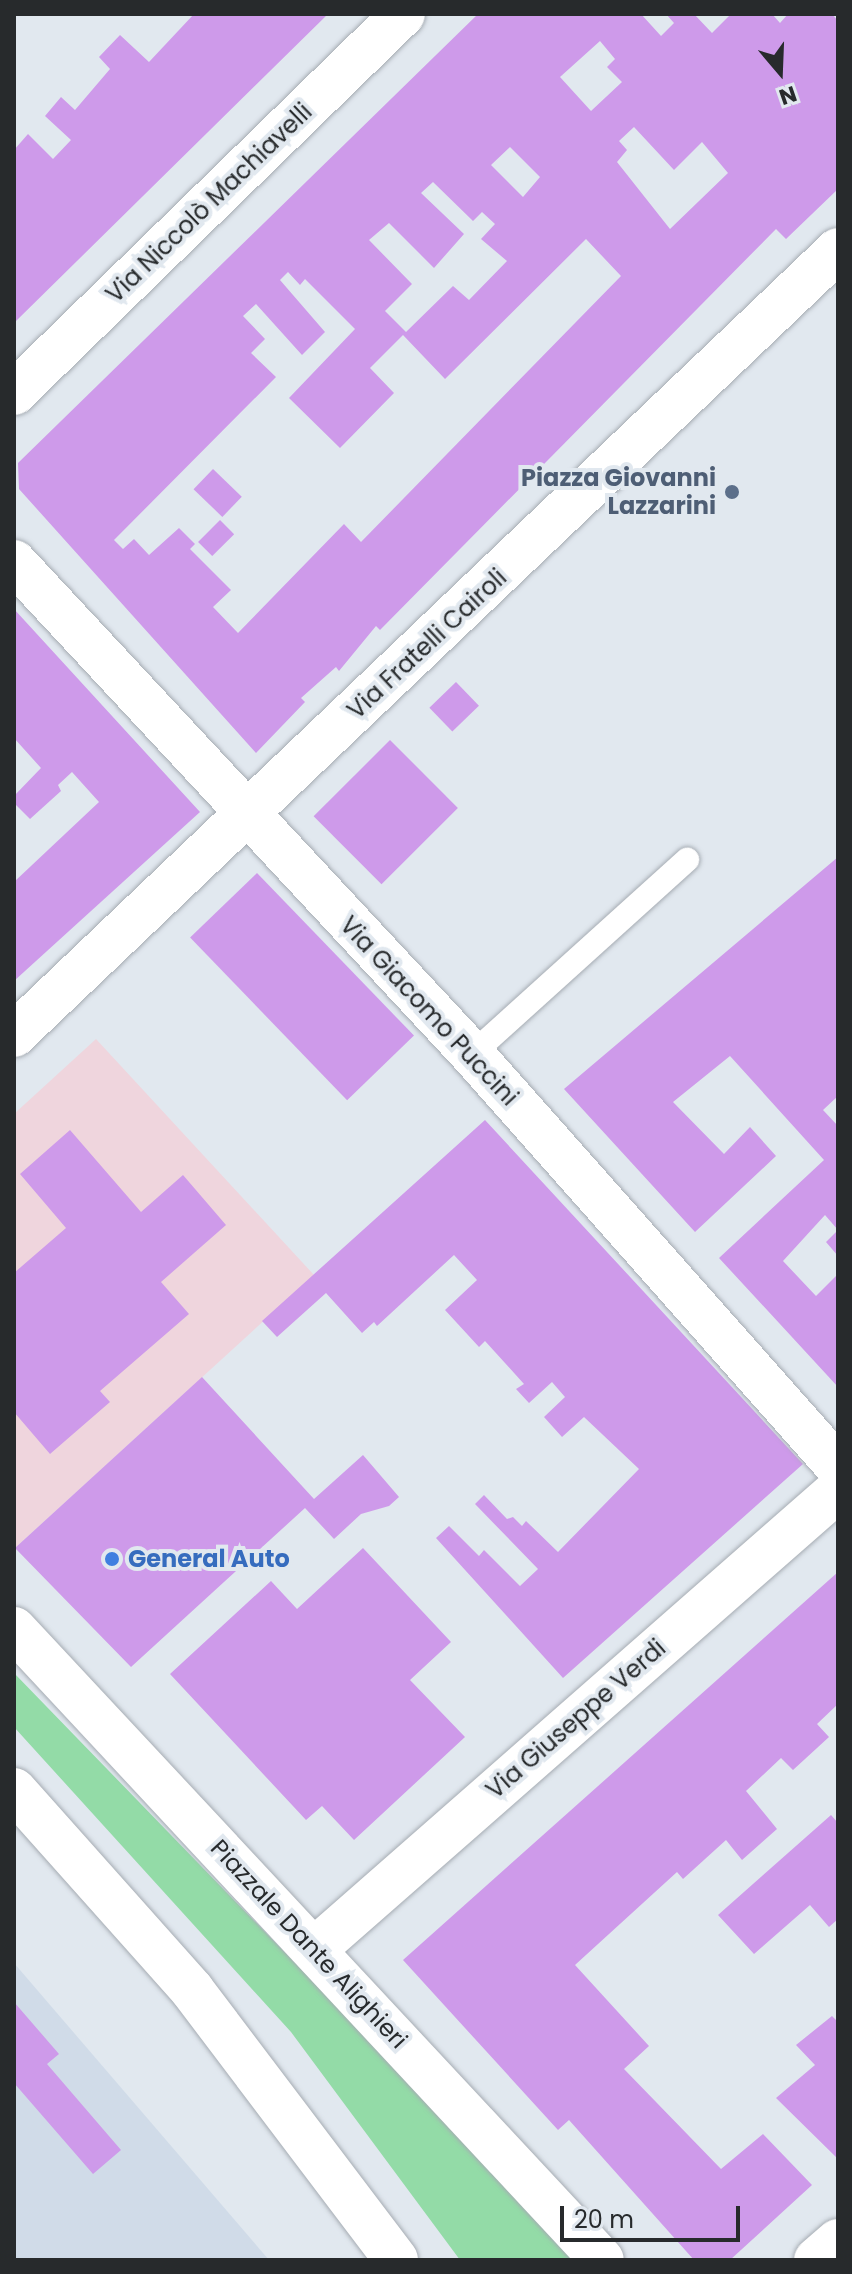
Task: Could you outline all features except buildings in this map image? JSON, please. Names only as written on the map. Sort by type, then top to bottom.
[{"type":"street","name":"Via Niccolò Machiavelli","points":[[14,393],[403,14]]},
{"type":"street","name":"Via Fratelli Cairoli","points":[[14,1035],[838,250]]},
{"type":"street","name":"Via Giacomo Puccini","points":[[14,562],[246,817],[472,1054],[838,1467]]},
{"type":"street","name":"Via Giuseppe Verdi","points":[[315,1949],[838,1490]]},
{"type":"street","name":"Piazzale Dante Alighieri","points":[[14,1629],[602,2260]]},
{"type":"street","points":[[14,1790],[192,1990],[396,2260]]},
{"type":"street","points":[[816,2260],[838,2241]]},
{"type":"lane","points":[[472,1054],[687,860]]},
{"type":"shaded area","points":[[96,1039],[314,1275],[15,1548],[14,1114]]},
{"type":"shaded area","points":[[14,1963],[269,2260],[14,2260]]},
{"type":"green space","points":[[14,1673],[329,1998],[575,2260],[460,2260],[291,2032],[14,1727]]},
{"type":"place","name":"Piazza Giovanni Lazzarini","points":[[732,492]]},
{"type":"place","name":"General Auto","points":[[112,1559]]}]
